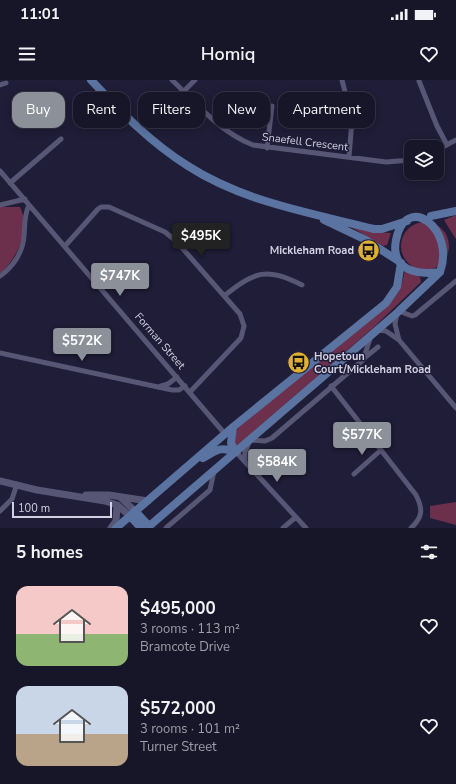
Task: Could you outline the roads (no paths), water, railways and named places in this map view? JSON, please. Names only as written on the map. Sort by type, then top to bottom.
[{"type":"main road","points":[[91,80],[140,129],[189,167],[240,192],[305,212],[374,229],[382,229],[425,216],[438,216],[456,211]]},
{"type":"main road","points":[[305,212],[349,231],[401,263],[414,273],[422,274],[440,272]]},
{"type":"main road","points":[[425,216],[442,222]]},
{"type":"main road","points":[[116,528],[233,427],[386,303],[397,288],[401,263],[395,247],[396,239],[403,225],[410,220]]},
{"type":"main road","points":[[133,514],[146,528],[398,312],[440,272],[452,256]]},
{"type":"main road","points":[[233,427],[231,443],[236,452]]},
{"type":"main road","points":[[185,468],[217,450],[226,448],[236,452]]},
{"type":"street","name":"Snaefell Crescent","points":[[172,80],[228,132],[246,142],[267,148],[386,162],[404,161]]},
{"type":"street","points":[[184,91],[195,80]]},
{"type":"street","points":[[342,80],[352,120],[349,157]]},
{"type":"street","points":[[420,81],[437,126],[447,145]]},
{"type":"street","points":[[267,148],[272,106]]},
{"type":"street","points":[[10,183],[61,139]]},
{"type":"street","points":[[444,146],[456,140]]},
{"type":"street","name":"Forman Street","points":[[0,171],[225,434]]},
{"type":"street","points":[[0,205],[25,199]]},
{"type":"street","points":[[0,276],[10,267],[19,254],[24,239],[25,216],[29,205]]},
{"type":"street","points":[[65,246],[98,209],[104,206],[170,235],[224,296],[242,319],[244,332],[241,338],[190,392]]},
{"type":"street","points":[[224,296],[252,277],[268,273],[281,276],[302,286]]},
{"type":"street","points":[[399,340],[395,324],[398,312],[412,316],[415,315],[456,280]]},
{"type":"street","points":[[362,360],[374,333],[386,331],[399,340],[456,408]]},
{"type":"street","points":[[245,460],[245,452],[250,440],[265,441],[272,438],[378,347]]},
{"type":"street","points":[[0,353],[172,390],[179,390],[185,386]]},
{"type":"street","points":[[160,387],[168,384],[177,377]]},
{"type":"street","points":[[332,386],[416,495],[420,503],[421,513],[418,521],[411,528]]},
{"type":"street","points":[[354,474],[381,450]]},
{"type":"street","points":[[236,452],[245,460],[306,528]]},
{"type":"street","points":[[166,528],[210,490],[214,470]]},
{"type":"street","points":[[0,481],[37,490],[72,495],[116,505],[133,514]]},
{"type":"street","points":[[0,511],[12,498],[17,484]]},
{"type":"street","points":[[72,495],[120,496],[148,501]]},
{"type":"street","points":[[120,496],[133,514]]},
{"type":"street","points":[[111,528],[116,521],[116,505]]},
{"type":"street","points":[[283,528],[296,517]]},
{"type":"place","name":"Mickleham Road","points":[[369,250]]},
{"type":"place","name":"Hopetoun Court/Mickleham Road","points":[[298,362]]}]
